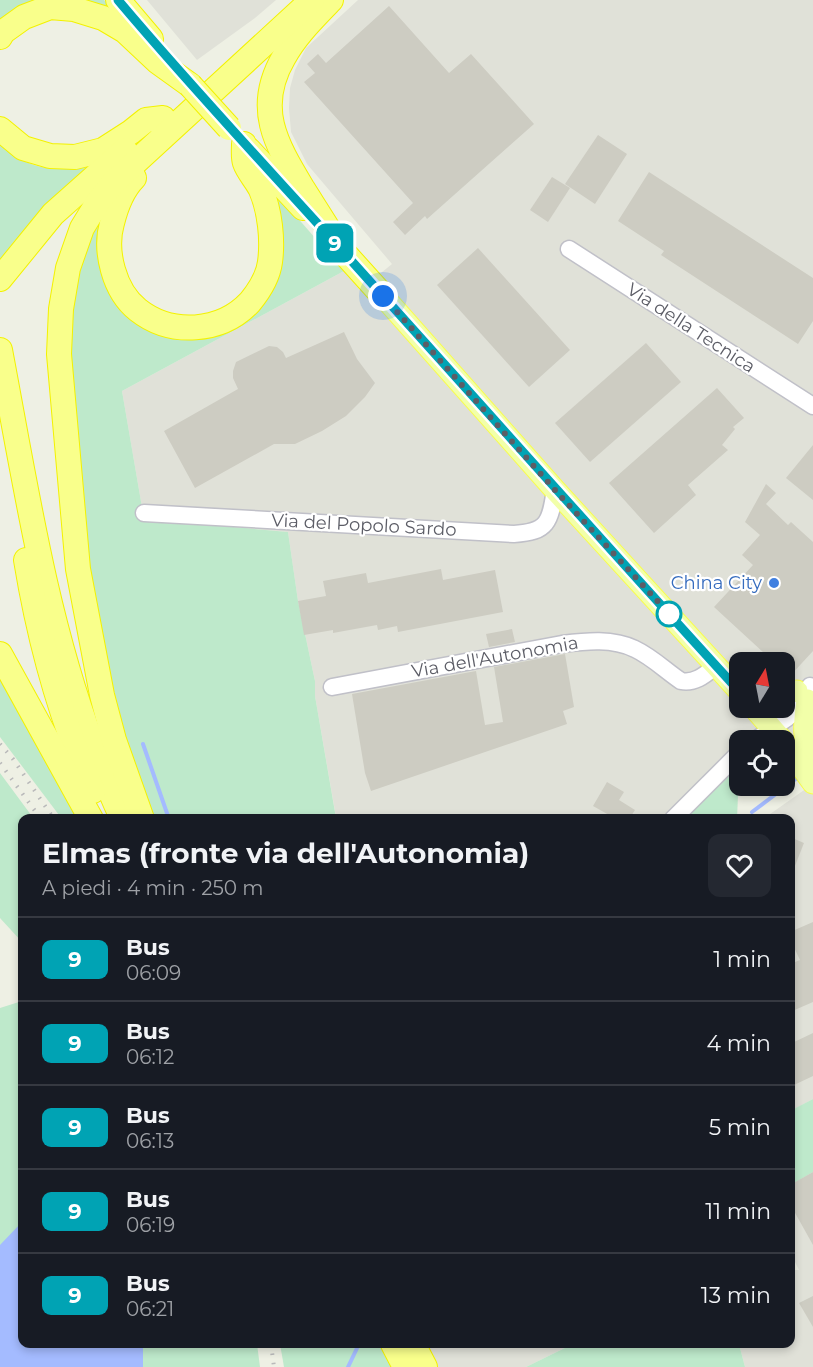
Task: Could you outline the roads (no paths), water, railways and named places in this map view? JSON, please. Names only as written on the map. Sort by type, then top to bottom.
[{"type":"highway","points":[[118,0],[142,29],[162,59]]},
{"type":"highway","points":[[136,0],[142,8],[142,29]]},
{"type":"highway","points":[[140,814],[114,740],[102,695],[78,569],[59,354],[61,309],[68,268],[82,228],[118,167],[163,118],[292,0]]},
{"type":"highway","points":[[0,279],[52,214],[118,167],[189,111],[312,0]]},
{"type":"highway","points":[[331,0],[299,34],[283,57],[272,83],[269,104],[271,126],[280,151],[340,248]]},
{"type":"highway","points":[[0,37],[3,32],[24,17],[50,7],[74,9],[103,18],[124,30],[162,59],[190,85],[383,296]]},
{"type":"highway","points":[[189,111],[185,129],[129,184],[117,206],[108,235],[111,263],[120,288],[137,310],[164,324],[198,329],[224,321],[244,308],[260,290],[270,264],[272,240],[261,191],[245,162],[237,136]]},
{"type":"highway","points":[[0,129],[23,148],[50,156],[75,157],[103,150],[146,120],[163,118]]},
{"type":"highway","points":[[0,351],[53,613],[80,710],[120,814]]},
{"type":"highway","points":[[0,425],[34,609],[50,671],[72,736],[103,814]]},
{"type":"highway","points":[[0,654],[89,814]]},
{"type":"highway","points":[[395,1348],[405,1367]]},
{"type":"highway","points":[[415,1348],[425,1367]]},
{"type":"main road","points":[[383,296],[555,490],[729,680]]},
{"type":"main road","points":[[797,695],[804,722],[804,742],[813,762]]},
{"type":"main road","points":[[763,718],[774,730]]},
{"type":"main road","points":[[795,758],[813,783]]},
{"type":"street","name":"Via della Tecnica","points":[[569,249],[813,406]]},
{"type":"street","name":"Via del Popolo Sardo","points":[[144,513],[514,534],[532,533],[539,530],[550,511],[555,490]]},
{"type":"street","name":"Via dell'Autonomia","points":[[332,687],[562,644],[592,641],[621,644],[635,649],[681,681],[693,681],[716,666]]},
{"type":"street","points":[[782,730],[797,695]]},
{"type":"street","points":[[783,730],[797,695]]},
{"type":"street","points":[[678,814],[729,763]]},
{"type":"water","points":[[18,1226],[18,1348],[143,1348],[143,1367],[0,1367],[0,1245]]},
{"type":"waterway","points":[[143,744],[167,814]]},
{"type":"waterway","points":[[752,812],[797,778]]},
{"type":"waterway","points":[[348,1367],[357,1348]]},
{"type":"railway","points":[[0,744],[51,814]]},
{"type":"railway","points":[[0,763],[37,814]]},
{"type":"railway","points":[[272,1348],[274,1367]]},
{"type":"place","name":"China City","points":[[774,583]]}]
